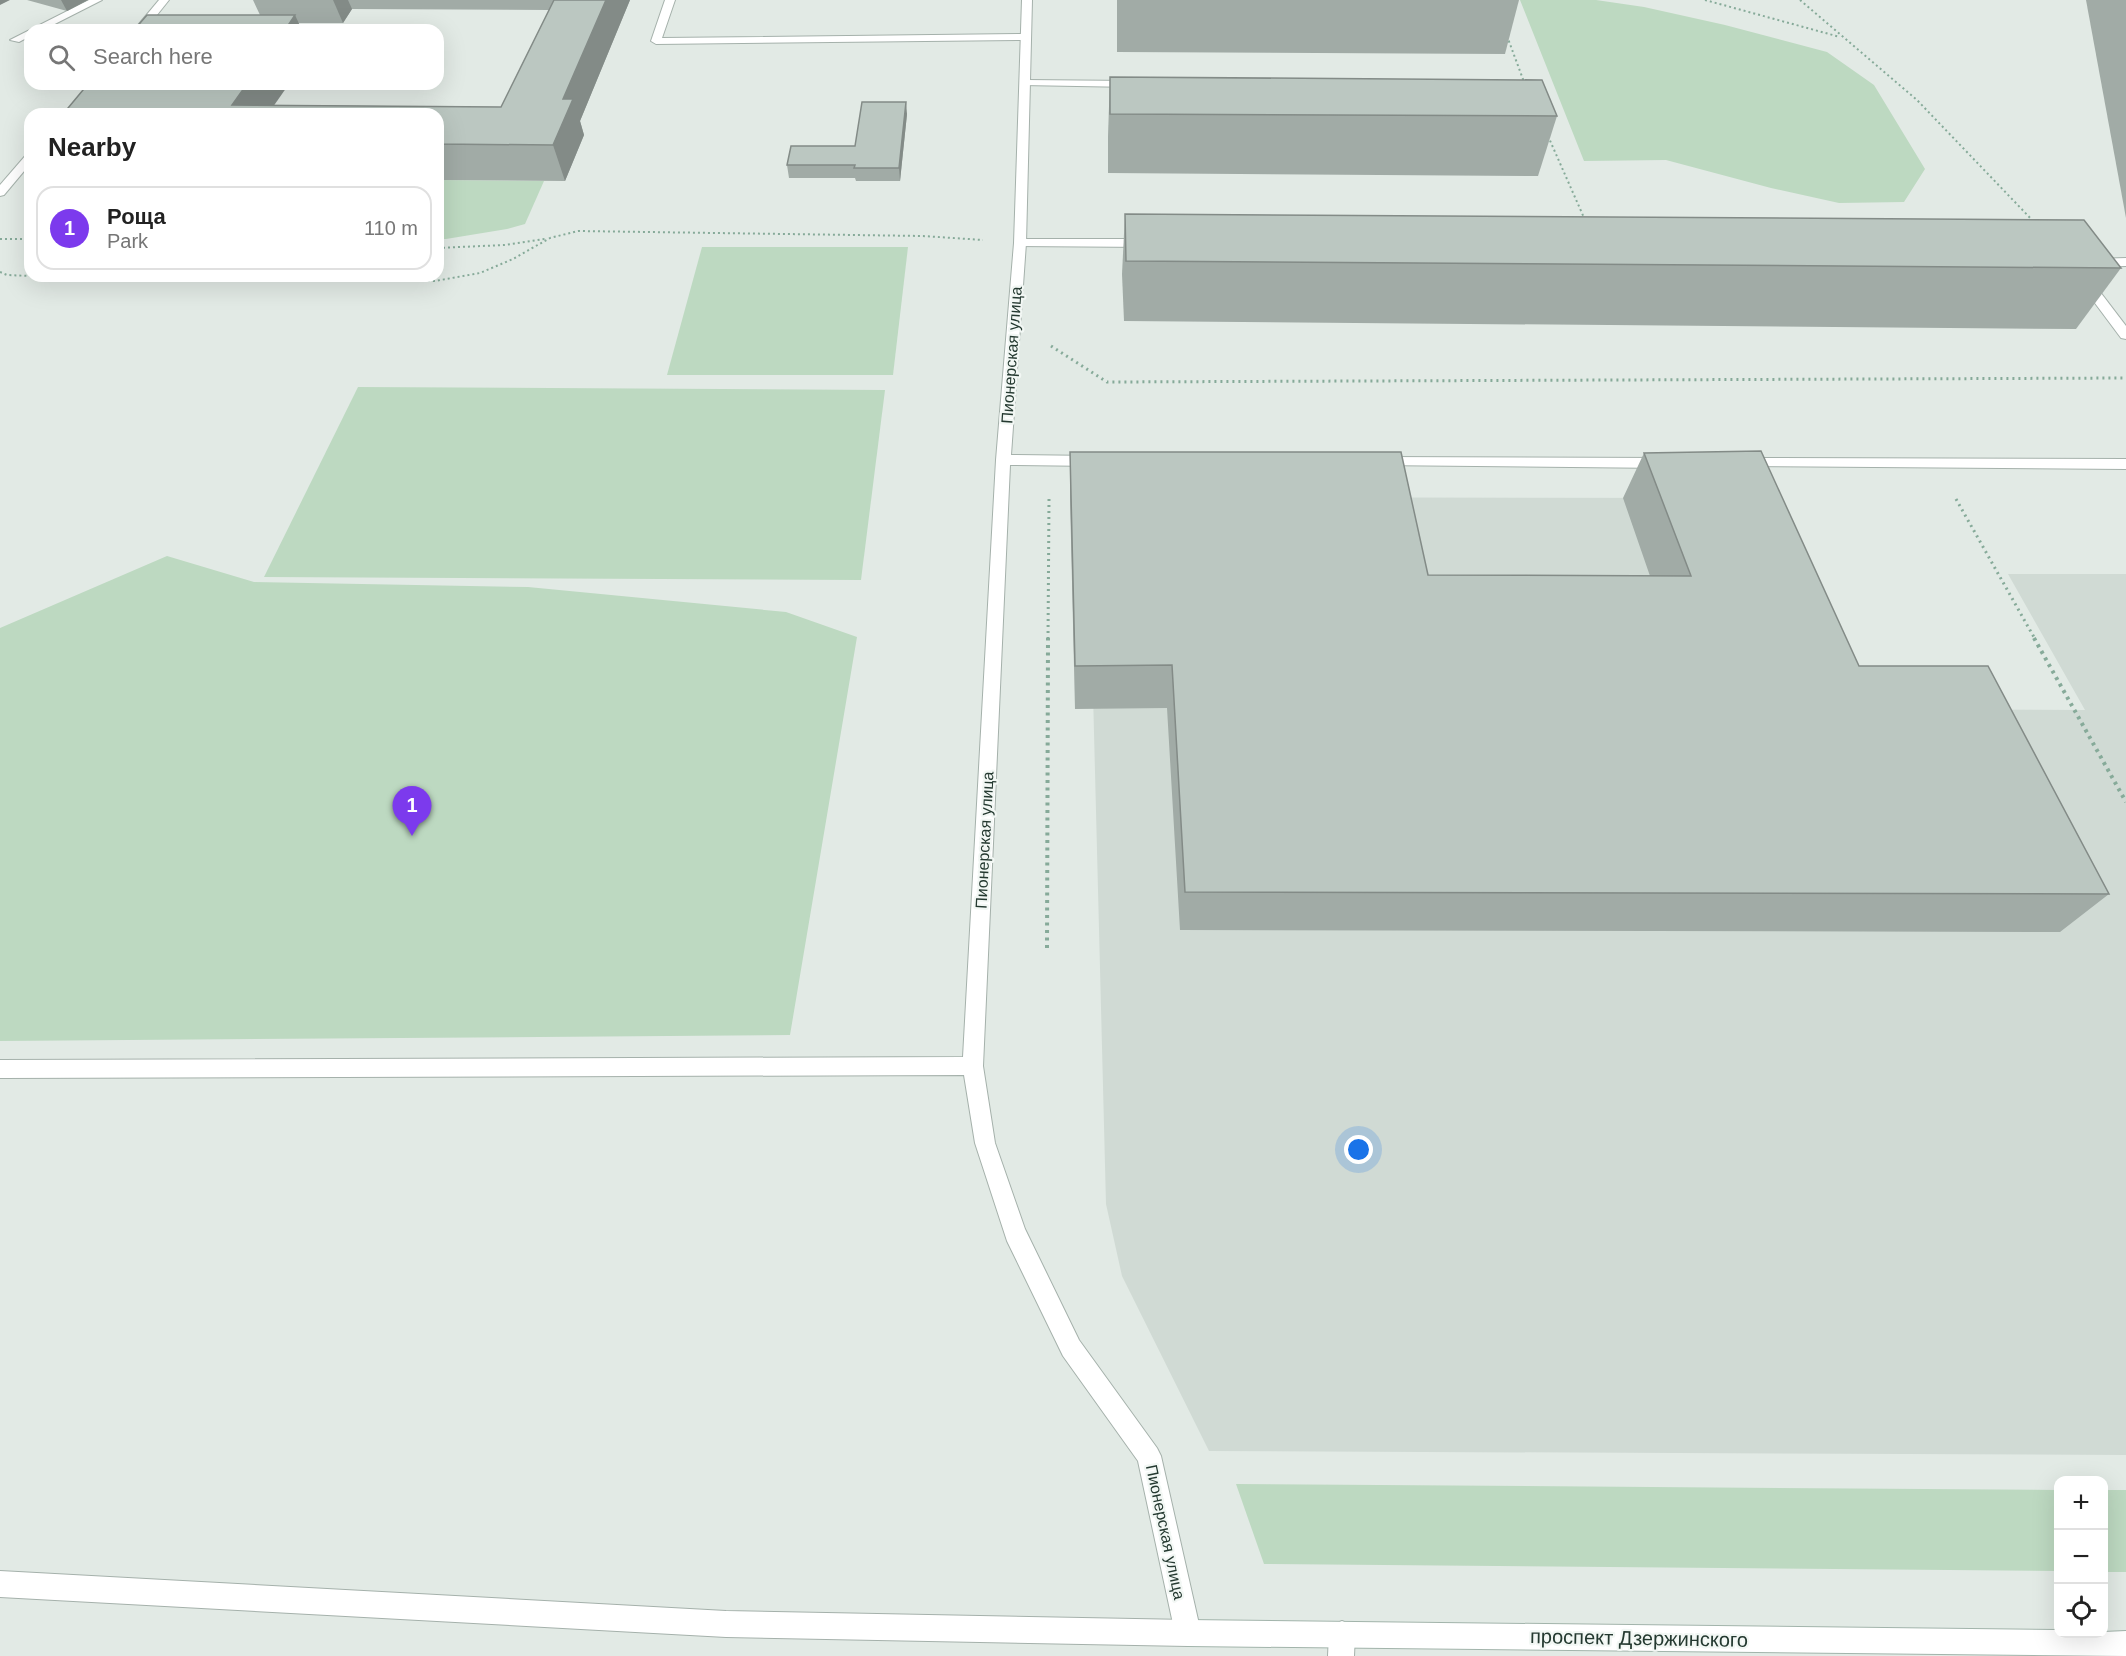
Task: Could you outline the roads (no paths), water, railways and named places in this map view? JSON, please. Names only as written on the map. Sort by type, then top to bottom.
[{"type":"street","points":[[47,24],[97,0]]},
{"type":"street","points":[[144,24],[164,0]]},
{"type":"street","points":[[670,0],[656,41],[1026,37]]},
{"type":"street","name":"Пионерская улица","points":[[1027,0],[1020,243],[1003,460],[973,1066],[985,1143],[1015,1233],[1071,1348],[1149,1456],[1188,1633]]},
{"type":"street","points":[[15,40],[24,35]]},
{"type":"street","points":[[1026,83],[1147,84]]},
{"type":"street","points":[[0,192],[24,164]]},
{"type":"street","points":[[2050,239],[2071,263],[2126,262]]},
{"type":"street","points":[[1020,243],[1156,243]]},
{"type":"street","points":[[2078,272],[2126,335]]},
{"type":"street","points":[[1003,460],[1109,461]]},
{"type":"street","points":[[1361,462],[1684,463]]},
{"type":"street","points":[[1732,463],[2126,464]]},
{"type":"street","points":[[0,1069],[973,1066]]},
{"type":"street","name":"проспект Дзержинского","points":[[0,1584],[726,1624],[1188,1633],[1341,1645],[2126,1644]]},
{"type":"place","name":"Роща","points":[[412,836]]}]
